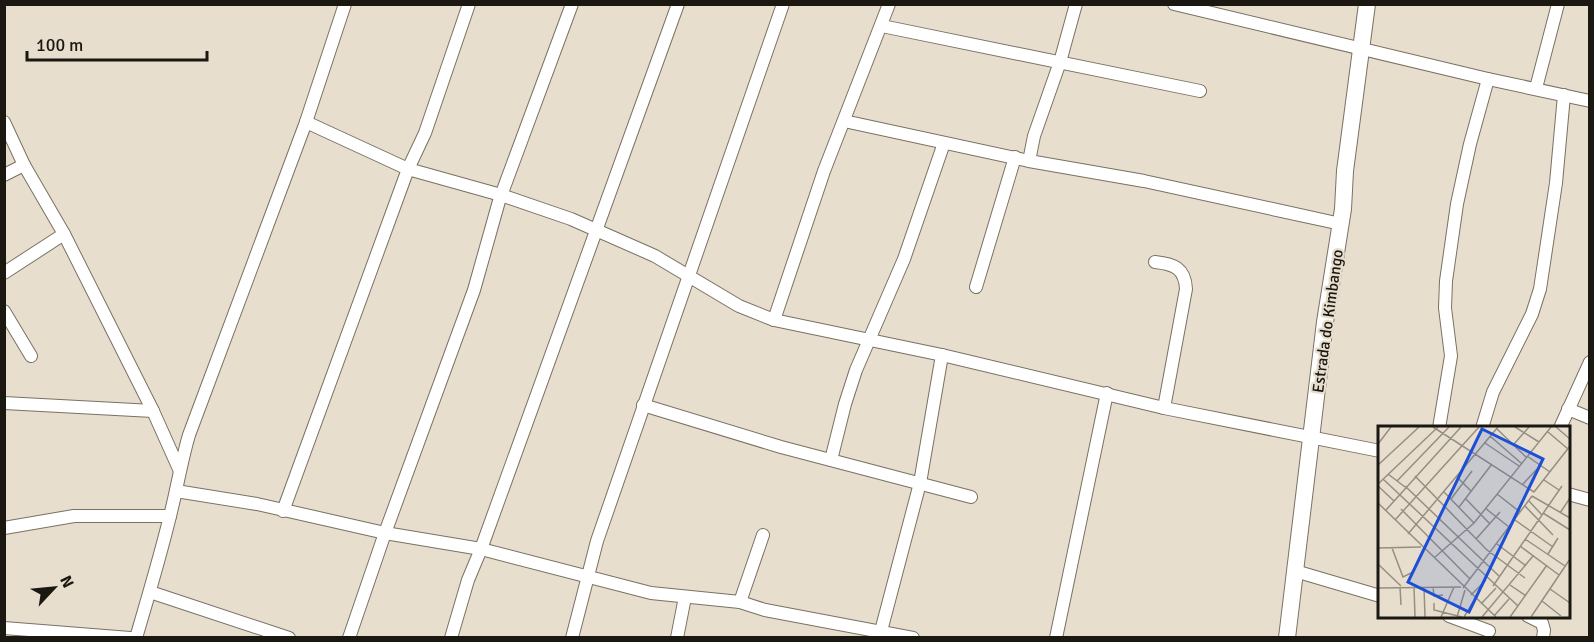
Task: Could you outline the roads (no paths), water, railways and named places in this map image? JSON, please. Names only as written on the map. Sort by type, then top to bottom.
[{"type":"street","points":[[136,638],[170,516],[179,469],[189,435],[306,122],[345,4]]},
{"type":"street","points":[[283,511],[408,169],[425,133],[469,4]]},
{"type":"street","points":[[349,638],[385,532],[474,290],[501,195],[572,4]]},
{"type":"street","points":[[452,638],[468,580],[482,549],[678,4]]},
{"type":"street","points":[[572,638],[597,541],[783,4]]},
{"type":"street","points":[[774,320],[803,228],[889,4]]},
{"type":"street","points":[[1029,161],[1040,117],[1060,62],[1076,4]]},
{"type":"street","points":[[1174,4],[1361,50],[1590,101]]},
{"type":"street","name":"Estrada do Kimbango","points":[[1287,638],[1313,437],[1325,322],[1341,224],[1345,171],[1367,4]]},
{"type":"street","points":[[1536,88],[1558,4]]},
{"type":"street","points":[[882,26],[1200,91]]},
{"type":"street","points":[[1439,426],[1451,356],[1445,308],[1446,281],[1457,204],[1470,144],[1488,79]]},
{"type":"street","points":[[1483,426],[1493,392],[1526,327],[1540,289],[1556,183],[1564,95]]},
{"type":"street","points":[[844,121],[1029,161],[1144,181],[1341,224]]},
{"type":"street","points":[[4,122],[24,165],[64,234],[153,411],[179,469]]},
{"type":"street","points":[[306,122],[408,169],[501,195],[597,230],[655,256],[739,306],[774,320],[942,355],[1164,408],[1378,451]]},
{"type":"street","points":[[831,460],[845,404],[862,353],[870,340],[919,220],[944,143]]},
{"type":"street","points":[[976,287],[1015,157]]},
{"type":"street","points":[[4,175],[24,165]]},
{"type":"street","points":[[4,273],[64,234]]},
{"type":"street","points":[[1155,262],[1176,266],[1181,270],[1186,282],[1164,408]]},
{"type":"street","points":[[4,311],[31,356]]},
{"type":"street","points":[[881,632],[920,483],[942,355]]},
{"type":"street","points":[[1561,426],[1590,362]]},
{"type":"street","points":[[1056,638],[1107,393]]},
{"type":"street","points":[[4,403],[153,411]]},
{"type":"street","points":[[644,405],[831,460],[971,497]]},
{"type":"street","points":[[1568,410],[1590,418]]},
{"type":"street","points":[[176,490],[482,549],[651,593],[740,602],[765,610],[913,638]]},
{"type":"street","points":[[1570,494],[1590,500]]},
{"type":"street","points":[[4,528],[74,516],[170,516]]},
{"type":"street","points":[[740,602],[763,535]]},
{"type":"street","points":[[1295,572],[1378,595]]},
{"type":"street","points":[[150,592],[289,638]]},
{"type":"street","points":[[676,638],[685,597]]},
{"type":"street","points":[[1454,618],[1489,631]]},
{"type":"street","points":[[1532,618],[1542,623],[1543,638]]},
{"type":"street","points":[[4,628],[30,633],[130,638]]}]
